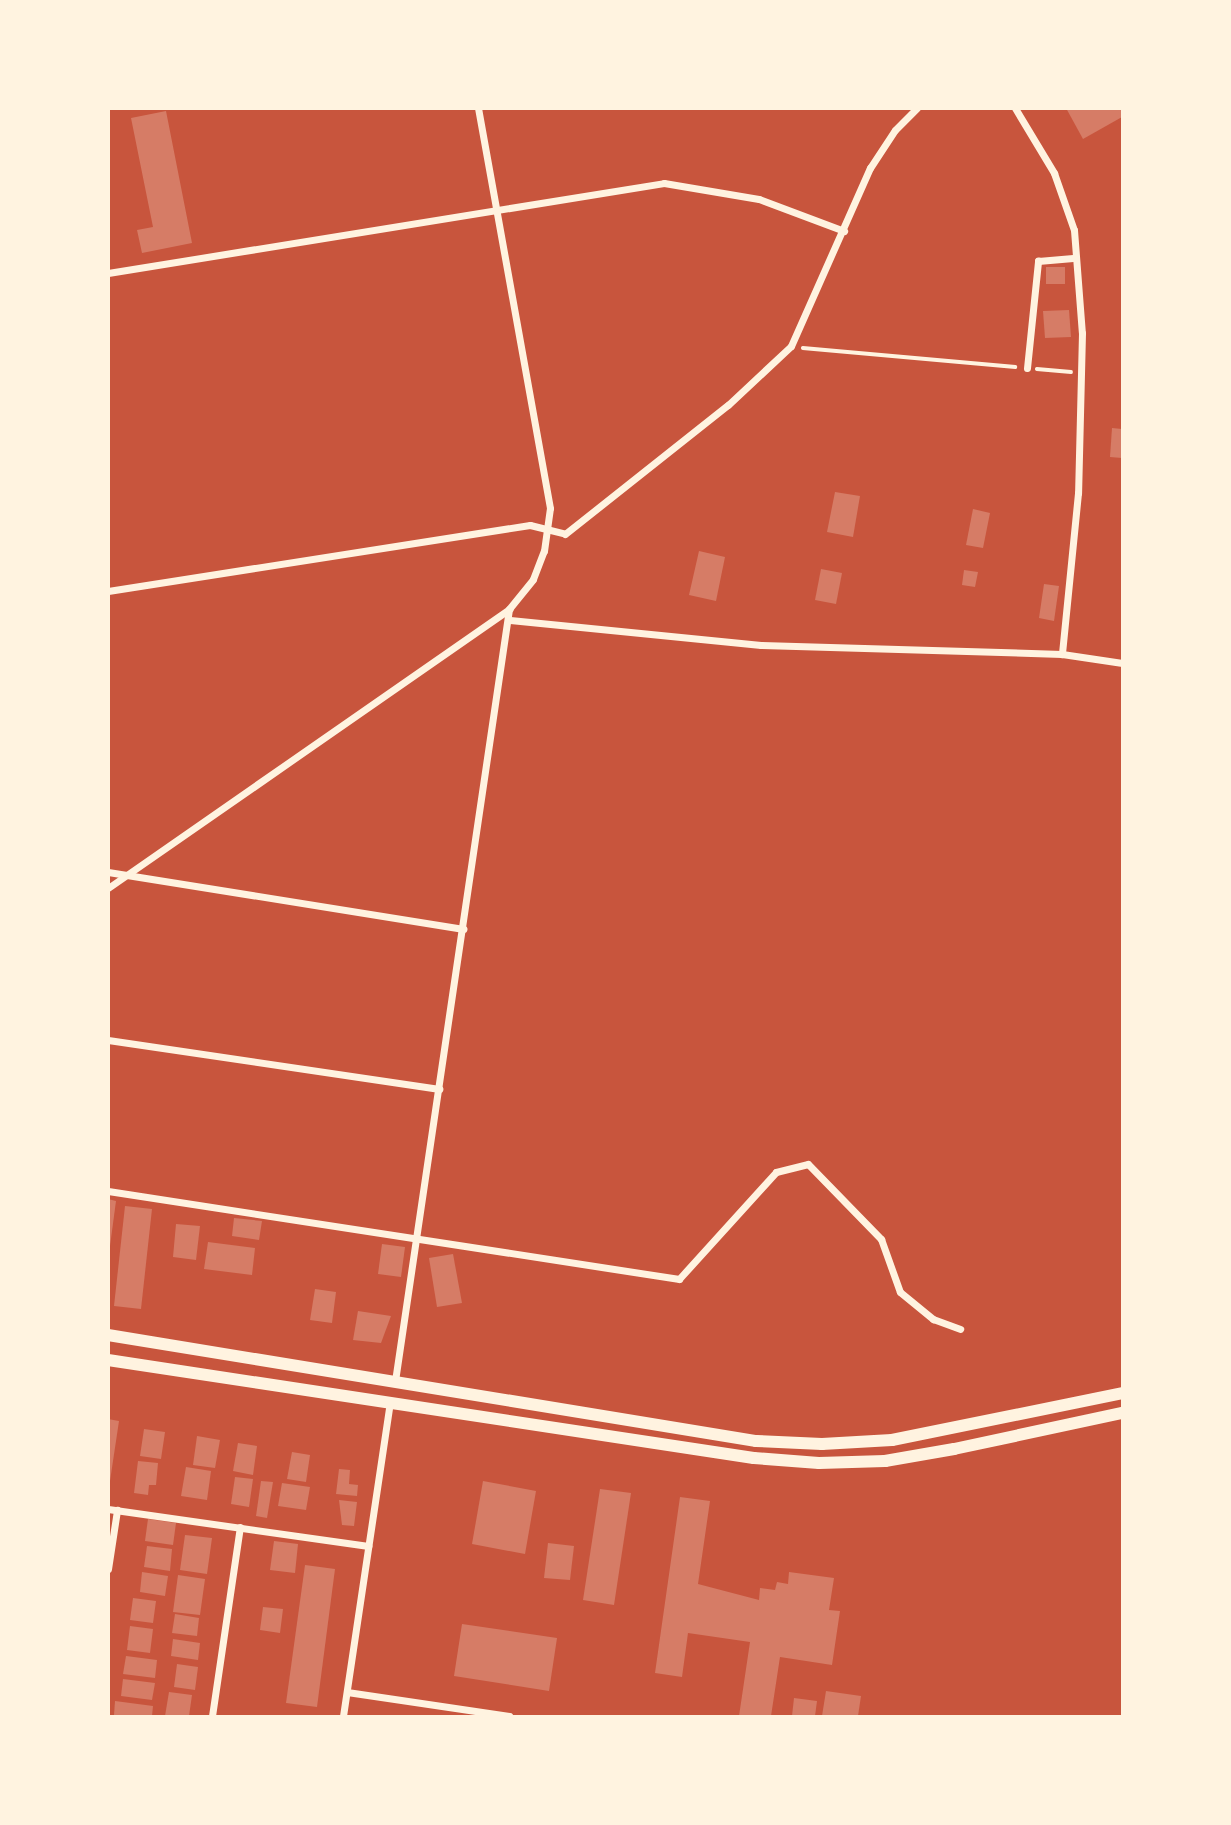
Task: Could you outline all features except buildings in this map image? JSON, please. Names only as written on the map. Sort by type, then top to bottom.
[{"type":"street","points":[[108,888],[509,609],[533,579],[548,532],[550,508],[478,108]]},
{"type":"street","points":[[108,591],[530,525],[548,532],[565,534],[619,494],[728,405],[791,346],[870,168],[895,130],[917,108]]},
{"type":"street","points":[[1015,108],[1054,173],[1074,230],[1080,373],[1074,572],[1062,654]]},
{"type":"street","points":[[108,273],[664,183],[760,200],[844,231]]},
{"type":"street","points":[[1027,368],[1038,261],[1076,258]]},
{"type":"street","points":[[395,1381],[510,620],[509,609]]},
{"type":"street","points":[[510,620],[761,645],[1062,654],[1122,663]]},
{"type":"street","points":[[108,872],[463,929]]},
{"type":"street","points":[[108,1040],[439,1089]]},
{"type":"street","points":[[108,1191],[679,1279],[776,1172],[808,1164],[881,1239],[900,1292],[933,1319],[960,1329]]},
{"type":"street","points":[[108,1335],[756,1440],[822,1444],[951,1430],[1122,1394]]},
{"type":"street","points":[[108,1360],[754,1458],[819,1463],[885,1461],[954,1450],[1122,1413]]},
{"type":"street","points":[[343,1717],[390,1401]]},
{"type":"street","points":[[108,1569],[113,1509],[368,1546]]},
{"type":"street","points":[[212,1717],[240,1527]]},
{"type":"street","points":[[347,1692],[466,1714],[509,1717]]},
{"type":"path","points":[[791,346],[1080,373]]}]
